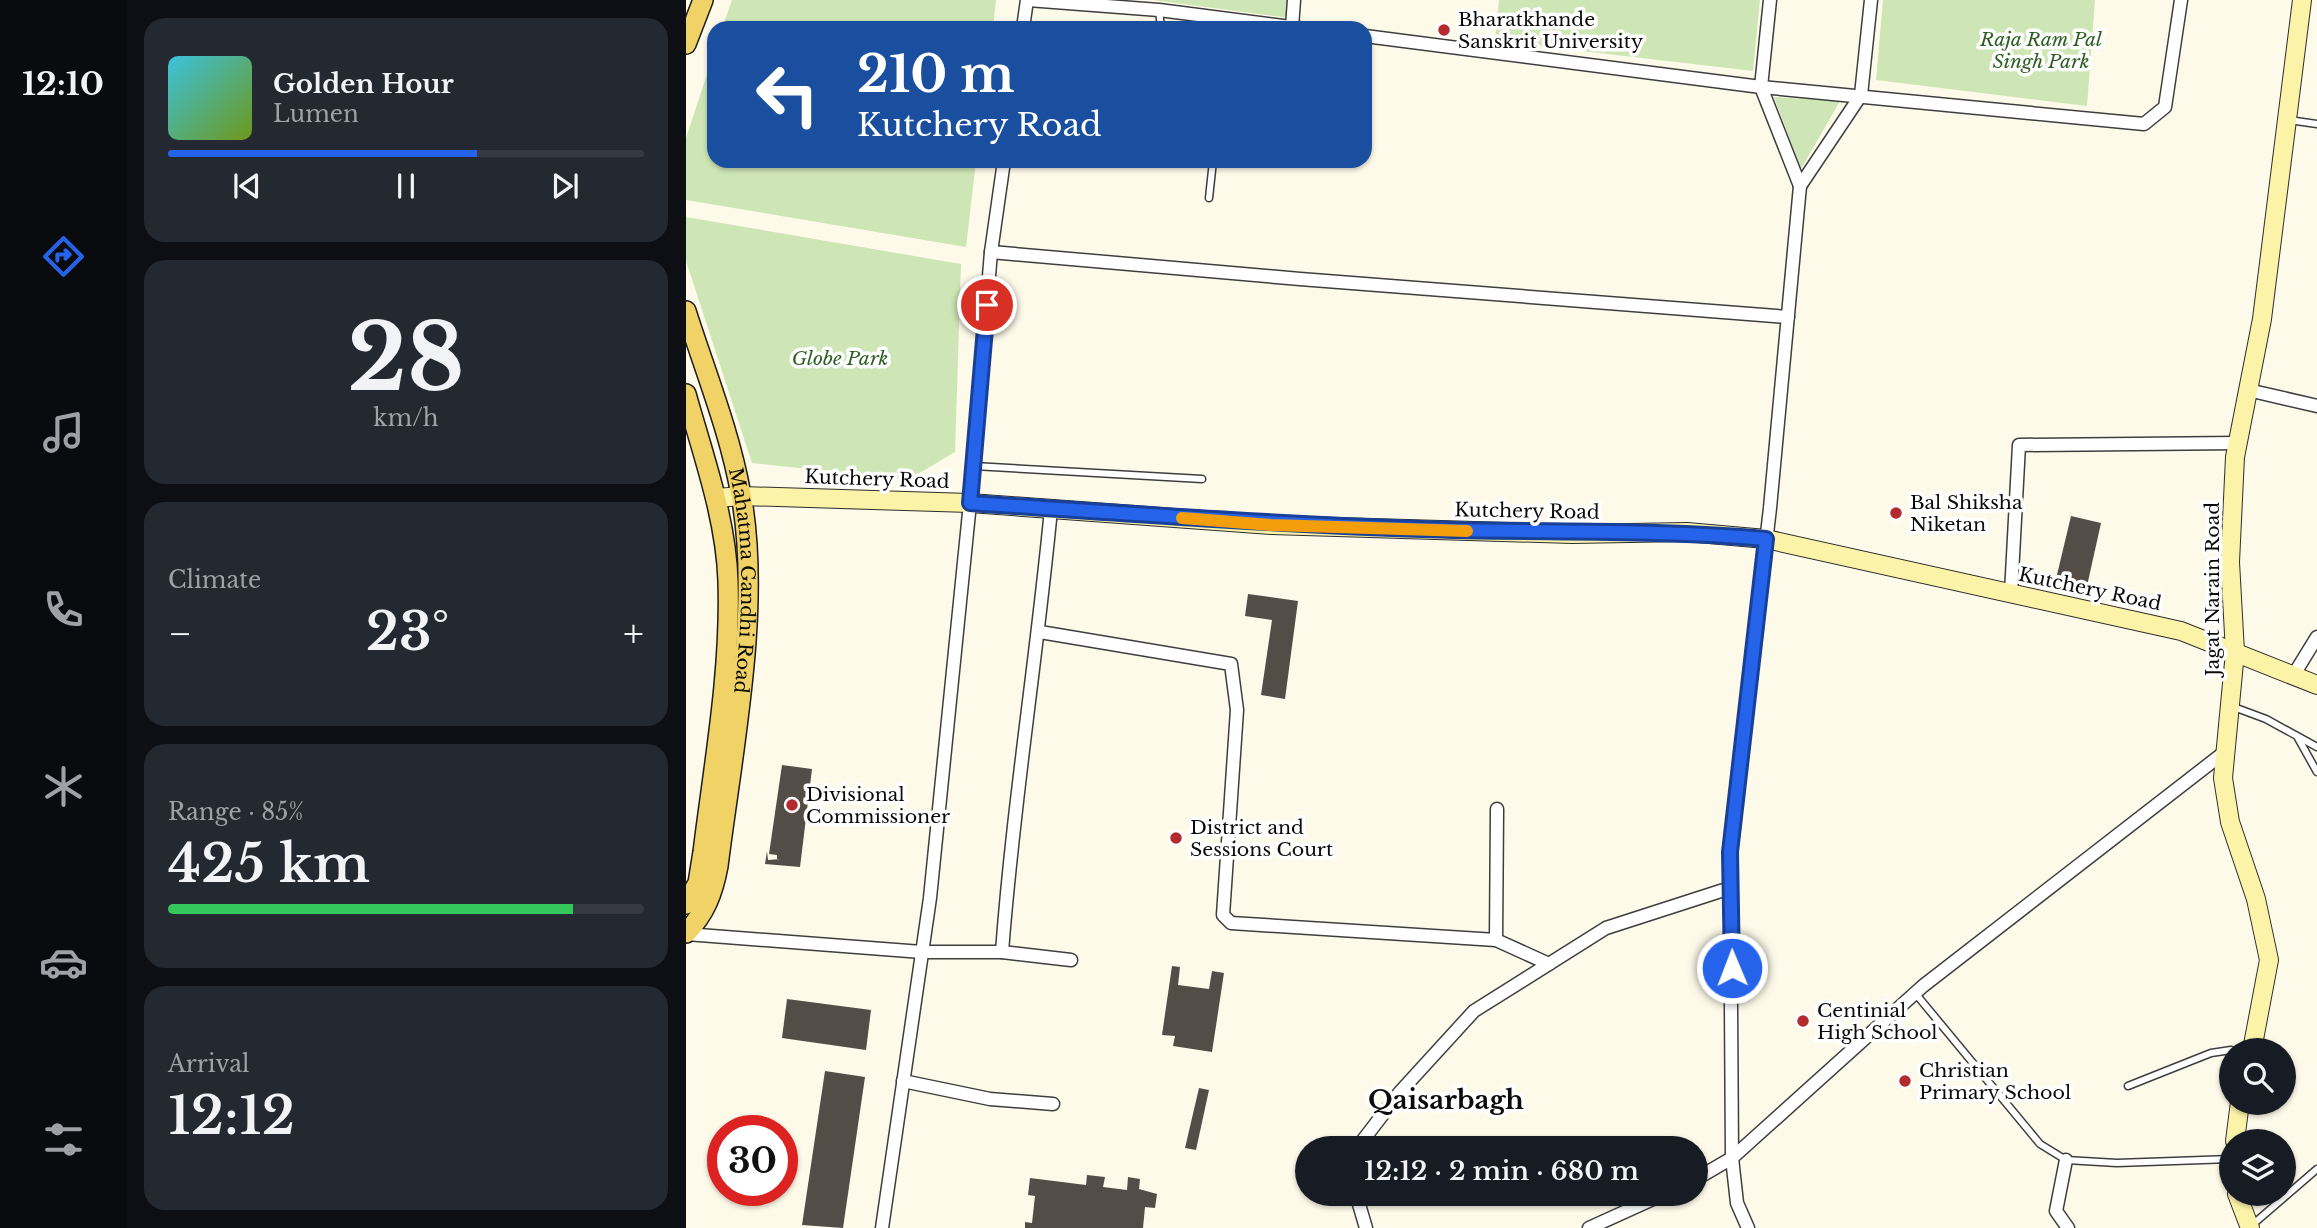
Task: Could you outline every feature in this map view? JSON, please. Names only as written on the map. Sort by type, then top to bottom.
[{"type":"main road","points":[[686,44],[703,0]]},
{"type":"main road","name":"Mahatma Gandhi Road","points":[[686,311],[742,496],[747,565],[745,630],[724,750],[698,883],[686,904]]},
{"type":"main road","name":"Mahatma Gandhi Road","points":[[686,394],[716,498],[728,579],[724,750],[713,889],[700,919],[686,933]]},
{"type":"street","points":[[1024,21],[1028,0],[1159,10],[1242,21]]},
{"type":"street","points":[[1294,0],[1294,21]]},
{"type":"street","points":[[1748,1228],[1737,1203],[1732,1158],[1730,852],[1766,539],[1800,186],[1761,87],[1770,0]]},
{"type":"street","points":[[1800,186],[1861,95],[1871,0]]},
{"type":"street","points":[[1372,37],[1761,87],[2144,124],[2165,107],[2181,0]]},
{"type":"street","name":"Jagat Narain Road","points":[[2254,1038],[2269,960],[2256,899],[2230,822],[2223,778],[2235,652],[2230,562],[2238,443],[2262,319],[2302,0]]},
{"type":"street","points":[[882,1228],[922,952],[974,466],[991,252],[1003,168]]},
{"type":"street","points":[[991,252],[1788,317]]},
{"type":"street","points":[[2248,390],[2317,405]]},
{"type":"street","points":[[2011,593],[2019,445],[2238,443]]},
{"type":"street","name":"Kutchery Road","points":[[716,498],[742,496],[970,503],[1271,525],[1572,534],[1687,532],[1766,539],[2181,631],[2317,685]]},
{"type":"street","points":[[1002,952],[1009,864],[1040,632],[1051,509]]},
{"type":"street","points":[[1040,632],[1231,664],[1237,710],[1223,915],[1231,923],[1496,940],[1549,964]]},
{"type":"street","points":[[2293,676],[2317,638]]},
{"type":"street","points":[[1708,1172],[1732,1158],[1915,993],[2226,751]]},
{"type":"street","points":[[1496,940],[1497,809]]},
{"type":"street","points":[[1366,1136],[1400,1092],[1474,1011],[1606,928],[1730,888]]},
{"type":"street","points":[[686,933],[922,952],[1002,952],[1070,960]]},
{"type":"street","points":[[903,1081],[990,1099],[1053,1104]]},
{"type":"street","points":[[2066,1160],[2056,1211],[2068,1228]]},
{"type":"street","points":[[1360,1206],[1366,1228]]},
{"type":"street","points":[[1589,1228],[1638,1206]]},
{"type":"street","points":[[2242,1206],[2250,1228]]},
{"type":"lane","points":[[1159,10],[1160,21]]},
{"type":"lane","points":[[2287,120],[2317,124]]},
{"type":"lane","points":[[1209,198],[1212,168]]},
{"type":"lane","points":[[974,466],[1202,479]]},
{"type":"lane","points":[[2230,706],[2266,719],[2317,747]]},
{"type":"lane","points":[[2297,737],[2317,772]]},
{"type":"lane","points":[[1915,993],[2040,1144],[2066,1160],[2117,1163],[2219,1159]]},
{"type":"lane","points":[[2128,1086],[2219,1052]]},
{"type":"lane","points":[[2250,1228],[2317,1169]]},
{"type":"green space","points":[[732,0],[996,0],[994,21],[724,21]]},
{"type":"green space","points":[[1152,0],[1293,0],[1290,18]]},
{"type":"green space","points":[[1499,0],[1760,0],[1753,71],[1495,41]]},
{"type":"green space","name":"Raja Ram Pal Singh Park","points":[[1883,0],[2095,0],[2087,106],[1876,80]]},
{"type":"green space","points":[[707,74],[707,168],[975,168],[966,247],[686,200],[686,138]]},
{"type":"green space","points":[[1774,97],[1840,101],[1801,169]]},
{"type":"green space","name":"Globe Park","points":[[686,217],[961,264],[955,452],[908,480],[752,463],[686,261]]},
{"type":"building","points":[[2071,516],[2101,523],[2087,586],[2056,579]]},
{"type":"building","points":[[1248,594],[1298,601],[1285,699],[1261,695],[1272,620],[1245,616]]},
{"type":"building","name":"Divisional Commissioner","points":[[782,765],[812,769],[800,867],[765,864],[767,851],[768,860],[781,859],[777,859],[777,855],[769,854]]},
{"type":"building","points":[[1172,966],[1180,967],[1178,985],[1209,989],[1212,971],[1224,973],[1212,1052],[1173,1046],[1175,1036],[1162,1035]]},
{"type":"building","points":[[787,999],[871,1010],[866,1050],[782,1038]]},
{"type":"building","points":[[825,1071],[865,1077],[843,1228],[802,1225]]},
{"type":"building","points":[[1199,1088],[1209,1090],[1196,1150],[1185,1148]]},
{"type":"building","points":[[1087,1175],[1105,1177],[1103,1187],[1127,1190],[1128,1177],[1140,1179],[1139,1189],[1157,1194],[1155,1208],[1145,1207],[1143,1228],[1025,1228],[1025,1222],[1032,1223],[1035,1196],[1028,1195],[1030,1178],[1086,1185]]},
{"type":"slow traffic","points":[[1182,518],[1271,525],[1467,531]]},
{"type":"place","name":"Bharatkhande Sanskrit University","points":[[1444,30]]},
{"type":"place","name":"Bal Shiksha Niketan","points":[[1896,513]]},
{"type":"place","name":"Divisional Commissioner","points":[[792,805]]},
{"type":"place","name":"District and Sessions Court","points":[[1176,838]]},
{"type":"place","name":"Centinial High School","points":[[1803,1021]]},
{"type":"place","name":"Christian Primary School","points":[[1905,1081]]},
{"type":"district","name":"Qaisarbagh","points":[[1446,1100]]},
{"type":"route","points":[[987,305],[970,503],[1271,525],[1572,534],[1687,532],[1766,539],[1730,852],[1732,968]]}]
